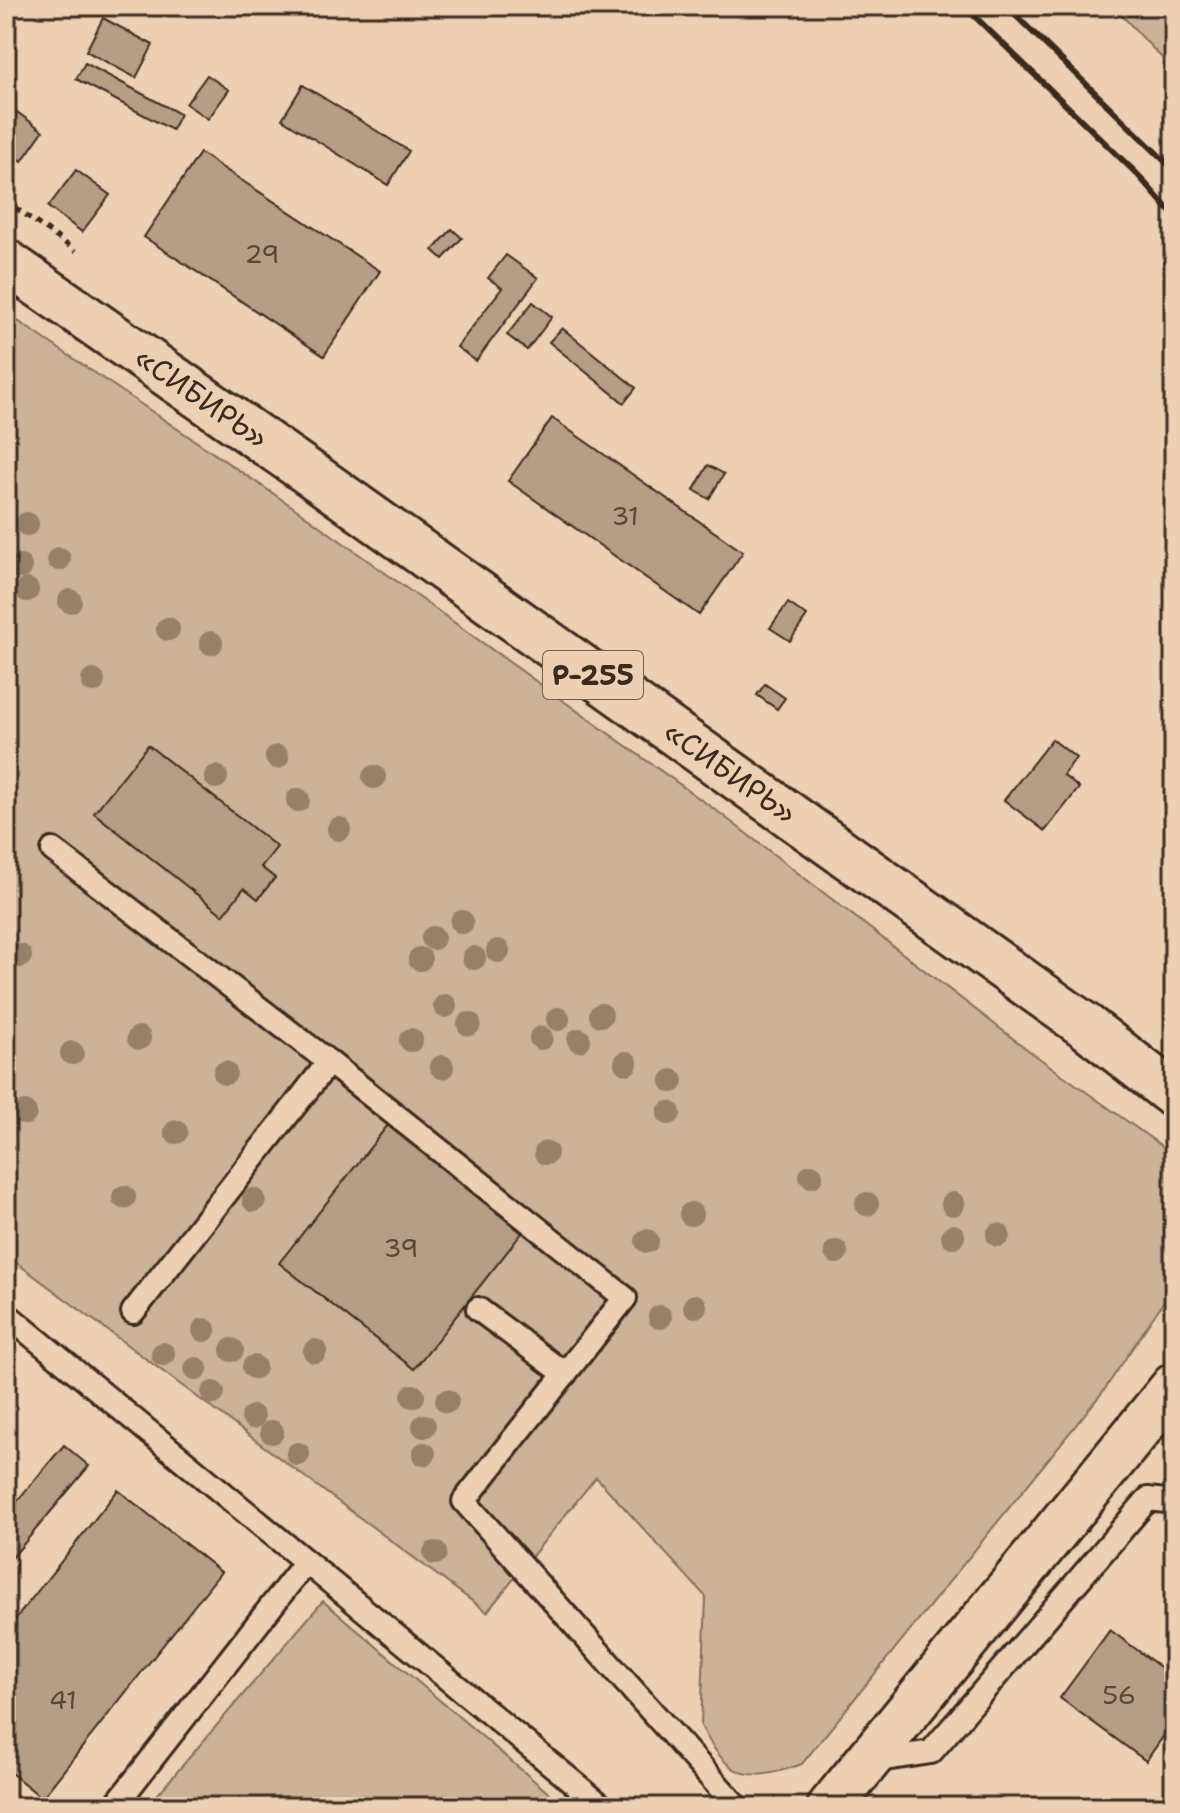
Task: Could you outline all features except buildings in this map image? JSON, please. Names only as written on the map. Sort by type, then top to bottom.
[{"type":"main road","name":"«СИБИРЬ»","points":[[6,262],[325,484],[1087,1027],[1174,1095]]},
{"type":"main road","points":[[830,1807],[1174,1386]]},
{"type":"lane","points":[[53,850],[329,1062],[625,1298],[464,1501],[737,1807]]},
{"type":"lane","points":[[133,1312],[329,1062]]},
{"type":"lane","points":[[478,1309],[565,1374]]},
{"type":"lane","points":[[6,1314],[603,1807]]},
{"type":"lane","points":[[867,1762],[931,1752],[1148,1499],[1174,1502]]},
{"type":"lane","points":[[114,1807],[306,1562]]},
{"type":"shaded area","points":[[1113,6],[1174,6],[1174,71]]},
{"type":"shaded area","points":[[6,313],[296,509],[721,814],[1032,1053],[1174,1155],[1174,1286],[1105,1389],[802,1764],[754,1775],[731,1767],[711,1744],[701,1726],[706,1597],[596,1477],[487,1612],[6,1255]]},
{"type":"shaded area","points":[[323,1601],[565,1807],[147,1807]]},
{"type":"railway","points":[[964,6],[1138,175],[1174,216]]},
{"type":"railway","points":[[1006,6],[1174,170]]}]
